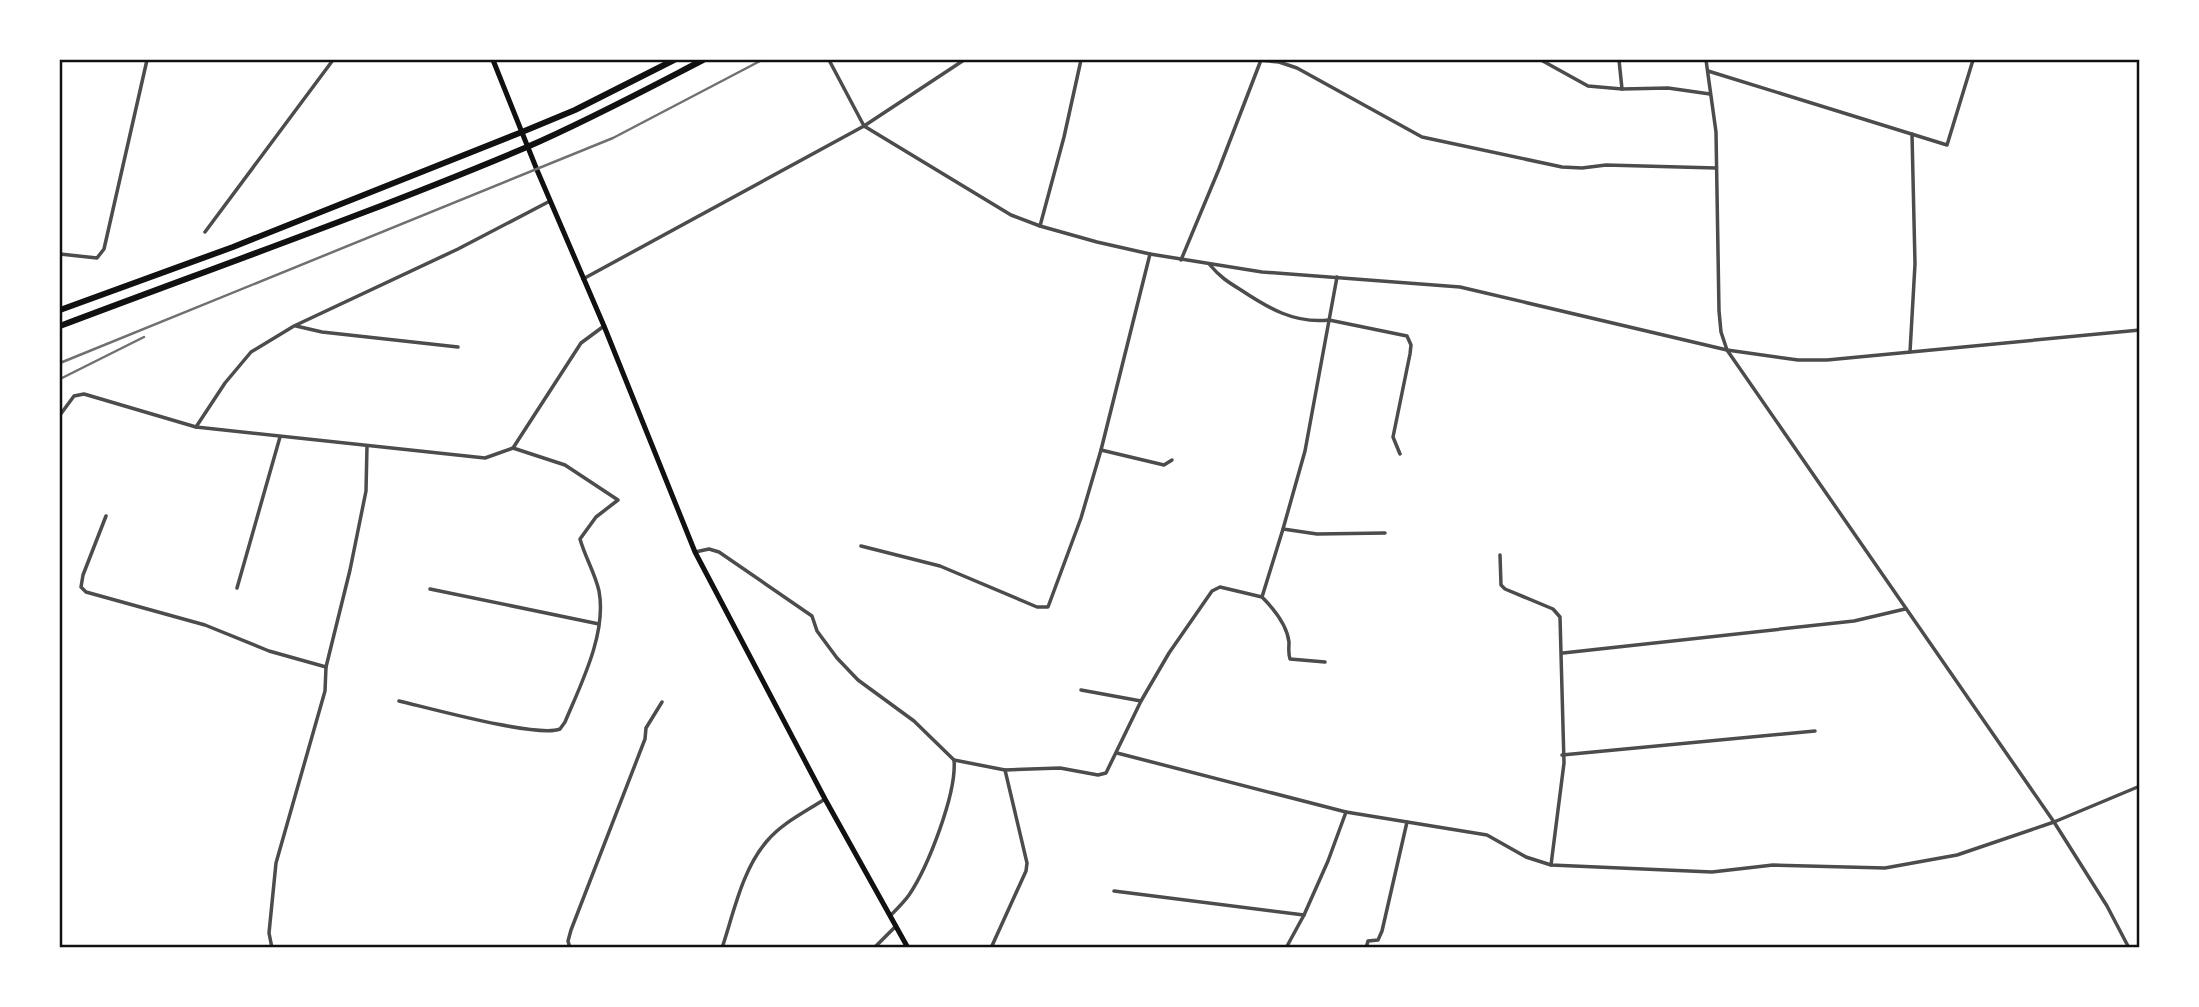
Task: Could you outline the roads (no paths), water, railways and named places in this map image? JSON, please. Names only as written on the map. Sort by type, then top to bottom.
[{"type":"highway","points":[[60,310],[256,238],[522,132],[575,110],[674,60]]},
{"type":"highway","points":[[60,326],[527,146],[633,97],[704,60]]},
{"type":"highway","points":[[178,267],[182,279]]},
{"type":"main road","points":[[493,60],[695,552],[825,799],[908,947]]},
{"type":"street","points":[[60,254],[97,258],[104,249],[147,60]]},
{"type":"street","points":[[205,232],[333,60]]},
{"type":"street","points":[[829,60],[864,126],[1011,215],[1040,226],[1150,254],[1210,265],[1460,287],[1727,350],[1808,360],[1853,359],[2140,330]]},
{"type":"street","points":[[583,279],[864,126],[964,60]]},
{"type":"street","points":[[1040,226],[1081,60]]},
{"type":"street","points":[[1181,260],[1260,60],[1297,68],[1422,136],[1562,167],[1606,165],[1716,168]]},
{"type":"street","points":[[1541,60],[1588,86],[1622,89],[1668,88],[1711,94]]},
{"type":"street","points":[[1619,60],[1622,89]]},
{"type":"street","points":[[1706,60],[1716,132],[1719,311],[1721,332],[1727,350],[2054,822],[2107,906],[2129,947]]},
{"type":"street","points":[[1708,71],[1947,145],[1973,60]]},
{"type":"street","points":[[1910,352],[1915,264],[1912,135]]},
{"type":"street","points":[[196,427],[225,383],[251,352],[294,326],[458,249],[550,201]]},
{"type":"street","points":[[861,546],[940,566],[1045,609],[1051,602],[1081,518],[1101,450],[1150,254]]},
{"type":"street","points":[[1210,265],[1222,279],[1272,310],[1318,321],[1329,320],[1402,334],[1409,340],[1409,365],[1393,437],[1400,454]]},
{"type":"street","points":[[1262,597],[1305,450],[1337,277]]},
{"type":"street","points":[[294,326],[322,332],[458,347]]},
{"type":"street","points":[[60,415],[75,396],[84,394],[196,427],[485,458],[513,448],[581,343],[604,326]]},
{"type":"street","points":[[237,588],[281,437]]},
{"type":"street","points":[[272,947],[268,933],[276,863],[325,691],[326,667],[366,491],[367,446]]},
{"type":"street","points":[[399,701],[491,722],[555,731],[565,722],[587,670],[601,616],[599,589],[580,539],[596,517],[618,500],[565,466],[513,448]]},
{"type":"street","points":[[1101,450],[1164,465],[1172,460]]},
{"type":"street","points":[[106,516],[83,575],[81,587],[86,592],[205,625],[269,651],[326,667]]},
{"type":"street","points":[[1283,529],[1317,534],[1385,533]]},
{"type":"street","points":[[695,552],[709,549],[719,552],[812,616],[817,631],[858,680],[914,722],[954,760],[1005,770],[1060,768],[1102,774],[1109,770],[1141,701],[1169,653],[1214,588],[1223,587],[1262,597],[1272,607],[1284,628],[1289,640],[1290,659],[1325,662]]},
{"type":"street","points":[[1500,555],[1501,584],[1505,589],[1558,612],[1560,617],[1564,763],[1551,865]]},
{"type":"street","points":[[430,589],[599,624]]},
{"type":"street","points":[[1563,653],[1854,621],[1905,609]]},
{"type":"street","points":[[1081,690],[1141,701]]},
{"type":"street","points":[[570,947],[568,941],[571,930],[645,739],[646,728],[662,702]]},
{"type":"street","points":[[1562,755],[1815,732]]},
{"type":"street","points":[[1117,753],[1346,812],[1487,835],[1526,857],[1551,865],[1712,872],[1773,865],[1885,869],[1957,855],[2054,822],[2140,786]]},
{"type":"street","points":[[891,915],[909,896],[937,836],[951,787],[954,760]]},
{"type":"street","points":[[991,947],[1026,872],[1027,863],[1005,770]]},
{"type":"street","points":[[722,947],[743,884],[758,853],[768,839],[785,824],[825,799]]},
{"type":"street","points":[[1286,947],[1304,915],[1328,861],[1346,812]]},
{"type":"street","points":[[1366,947],[1368,941],[1378,940],[1382,931],[1407,822]]},
{"type":"street","points":[[1114,891],[1304,915]]},
{"type":"street","points":[[874,947],[896,926]]},
{"type":"railway","points":[[60,363],[613,138],[762,60]]},
{"type":"railway","points":[[60,379],[144,337]]}]
